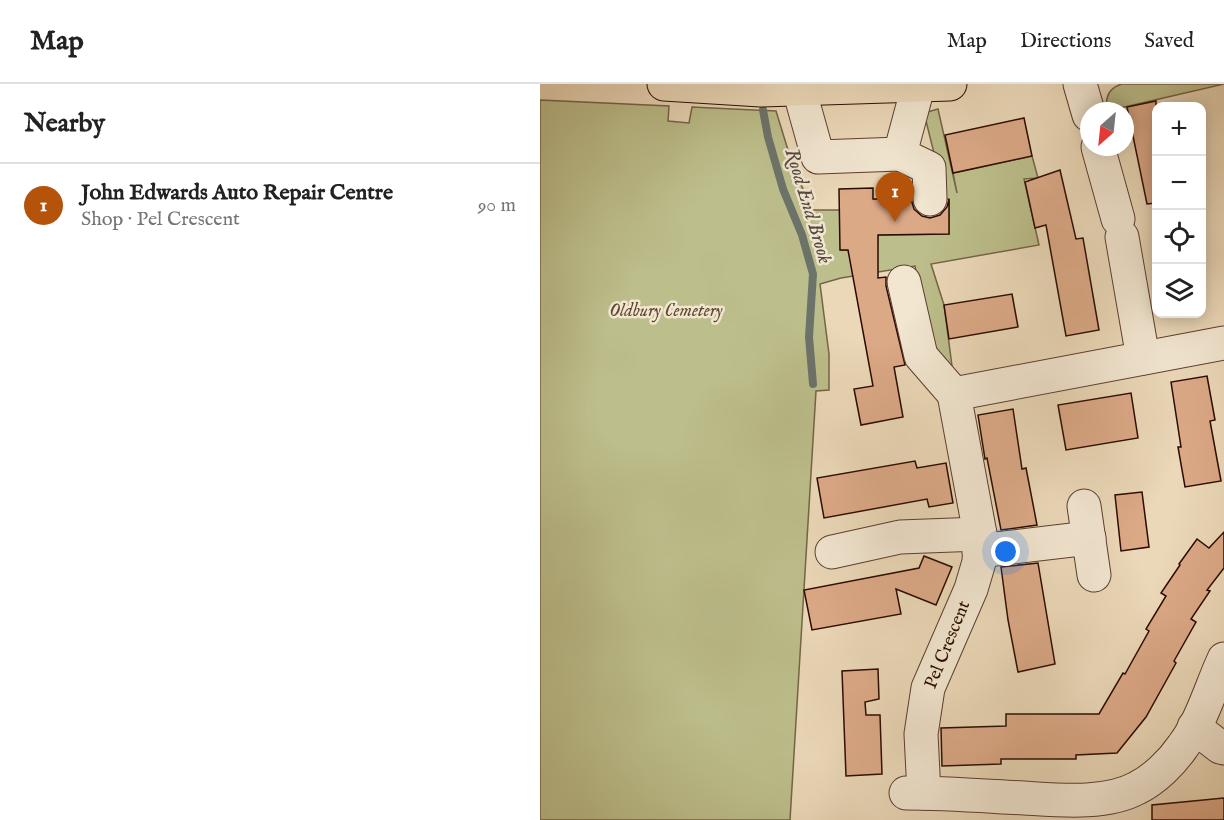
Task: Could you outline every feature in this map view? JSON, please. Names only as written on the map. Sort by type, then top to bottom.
[{"type":"main road","points":[[664,84],[761,90],[918,87],[950,84]]},
{"type":"street","points":[[1080,84],[1085,102]]},
{"type":"street","points":[[900,154],[918,87]]},
{"type":"street","points":[[800,89],[818,157],[900,154],[929,168],[930,199]]},
{"type":"street","points":[[1100,156],[1120,228],[1143,358]]},
{"type":"street","points":[[904,282],[921,356],[954,394],[1224,343]]},
{"type":"street","name":"Pel Crescent","points":[[954,394],[979,542],[979,562],[971,589],[928,688],[915,793],[1072,801],[1114,796],[1136,789],[1155,776],[1184,745],[1194,728],[1224,659]]},
{"type":"street","points":[[832,552],[900,537],[979,542],[1086,522],[1094,575]]},
{"type":"street","points":[[1194,728],[1224,748]]},
{"type":"green space","points":[[1122,84],[1224,84],[1134,105],[1134,102],[1107,102],[1108,94]]},
{"type":"green space","name":"Oldbury Cemetery","points":[[540,100],[669,106],[668,121],[689,123],[692,107],[776,111],[792,163],[812,210],[840,210],[841,250],[877,250],[878,235],[949,234],[949,199],[937,199],[934,153],[924,113],[938,109],[957,193],[953,173],[1032,156],[1038,178],[1024,179],[1039,245],[931,264],[944,305],[952,366],[943,364],[934,355],[915,266],[841,278],[820,284],[829,354],[829,390],[816,391],[790,820],[540,820]]},
{"type":"building","points":[[1156,101],[1152,102],[1152,203],[1147,204],[1134,141],[1134,106]]},
{"type":"building","points":[[1024,118],[1032,156],[953,173],[945,135]]},
{"type":"building","points":[[1060,170],[1076,239],[1083,238],[1099,330],[1066,336],[1046,225],[1035,228],[1025,182]]},
{"type":"building","points":[[873,188],[873,199],[911,199],[914,209],[922,216],[930,218],[940,215],[947,207],[949,199],[949,234],[878,235],[878,278],[886,277],[886,286],[905,365],[894,367],[903,417],[861,425],[854,389],[873,386],[848,250],[840,250],[839,189]]},
{"type":"building","points":[[1012,294],[1018,327],[949,339],[944,305]]},
{"type":"building","points":[[1207,376],[1215,420],[1210,421],[1221,481],[1185,487],[1171,382]]},
{"type":"building","points":[[1131,393],[1138,438],[1066,450],[1058,405]]},
{"type":"building","points":[[1013,409],[1022,469],[1026,468],[1037,525],[1001,530],[978,415]]},
{"type":"building","points":[[915,461],[917,468],[946,463],[953,503],[929,507],[927,499],[824,518],[817,478]]},
{"type":"building","points":[[1142,492],[1149,547],[1121,551],[1115,495]]},
{"type":"building","points":[[1224,532],[1224,568],[1207,590],[1210,591],[1191,619],[1196,622],[1146,717],[1117,753],[1076,755],[1076,759],[1001,759],[1001,764],[942,766],[941,728],[1006,726],[1006,714],[1099,714],[1149,631],[1146,629],[1166,596],[1161,593],[1179,564],[1197,539],[1209,548]]},
{"type":"building","points":[[924,556],[952,567],[936,605],[896,589],[901,614],[812,630],[804,590],[919,568]]},
{"type":"building","points":[[1038,563],[1055,664],[1018,672],[1001,567]]},
{"type":"building","points":[[878,669],[879,699],[865,702],[866,715],[880,715],[882,774],[846,776],[842,671]]},
{"type":"building","points":[[1224,798],[1224,820],[1152,820],[1152,805]]},
{"type":"waterway","name":"Rood End Brook","points":[[763,110],[783,189],[802,235],[813,274],[809,337],[813,384]]},
{"type":"place","name":"John Edwards Auto Repair Centre","points":[[895,222]]}]
